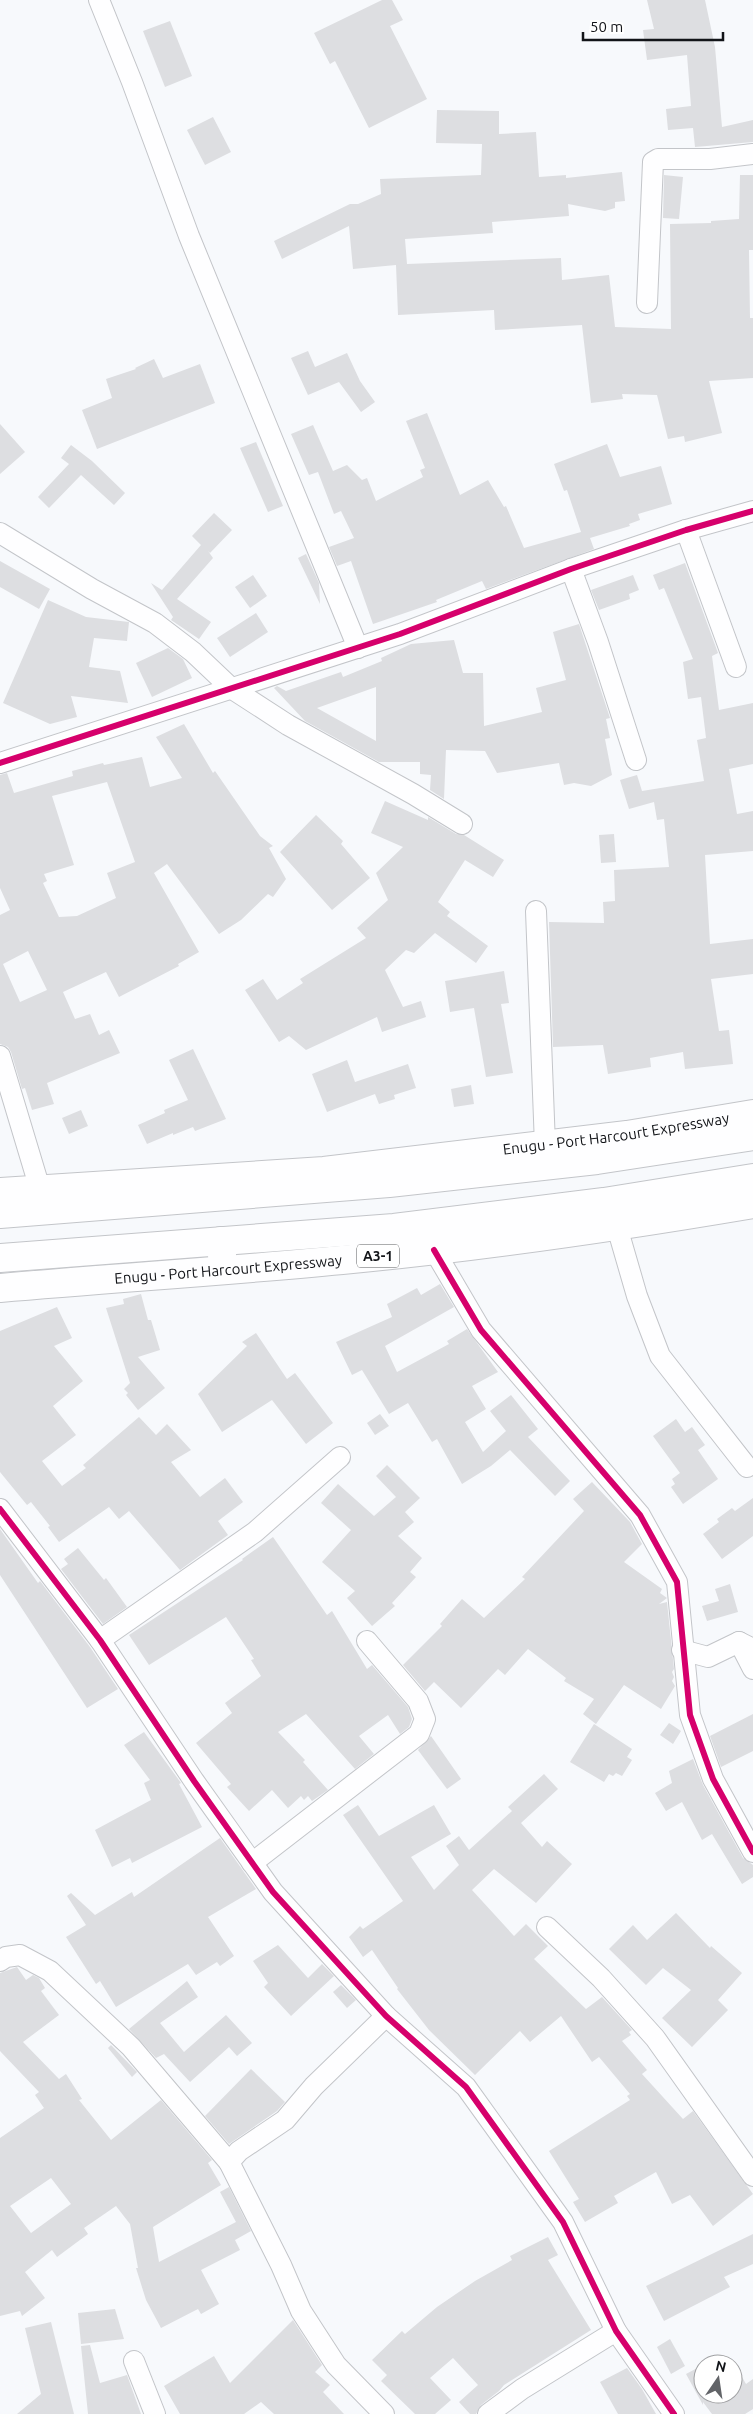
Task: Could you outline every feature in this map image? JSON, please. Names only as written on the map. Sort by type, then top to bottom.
[{"type":"main road","name":"Enugu - Port Harcourt Expressway","points":[[0,1192],[324,1171],[627,1135],[753,1114]]},
{"type":"main road","name":"Enugu - Port Harcourt Expressway","points":[[0,1214],[389,1184],[597,1160],[753,1136]]},
{"type":"main road","name":"Enugu - Port Harcourt Expressway","points":[[0,1258],[403,1227],[604,1202],[753,1178]]},
{"type":"main road","name":"Enugu - Port Harcourt Expressway","points":[[0,1288],[434,1250],[617,1226],[753,1204]]},
{"type":"main road","points":[[221,1241],[224,1269]]},
{"type":"street","points":[[99,0],[132,82],[189,236],[358,648]]},
{"type":"street","points":[[647,303],[653,162],[658,159],[710,159],[753,154]]},
{"type":"street","points":[[0,764],[358,648],[571,569],[686,530],[753,511]]},
{"type":"street","points":[[686,530],[736,667]]},
{"type":"street","points":[[0,533],[92,589],[155,623],[193,652],[231,688],[288,725],[413,794],[462,824]]},
{"type":"street","points":[[571,569],[598,642],[636,760]]},
{"type":"street","points":[[536,911],[545,1145]]},
{"type":"street","points":[[0,1056],[40,1189]]},
{"type":"street","points":[[617,1226],[637,1296],[660,1356],[747,1467]]},
{"type":"street","points":[[434,1250],[481,1330],[640,1515],[677,1582],[682,1650],[690,1715],[713,1779],[753,1852]]},
{"type":"street","points":[[100,1640],[255,1532],[340,1457]]},
{"type":"street","points":[[0,1509],[100,1640],[194,1781],[273,1892],[386,2016],[466,2087],[563,2222],[616,2331],[674,2414]]},
{"type":"street","points":[[252,1863],[419,1734],[425,1719],[418,1701],[367,1641]]},
{"type":"street","points":[[682,1650],[708,1657],[746,1646],[753,1669]]},
{"type":"street","points":[[547,1927],[632,2010],[655,2038],[753,2176]]},
{"type":"street","points":[[0,1961],[20,1955],[50,1971],[131,2047],[229,2162],[281,2265],[301,2311],[336,2365],[384,2414]]},
{"type":"street","points":[[229,2162],[239,2151],[285,2120],[314,2086],[386,2016]]},
{"type":"street","points":[[488,2414],[522,2389],[616,2331]]},
{"type":"street","points":[[134,2361],[155,2414]]},
{"type":"building","points":[[382,0],[392,0],[403,20],[390,26],[427,99],[369,128],[335,61],[330,64],[314,33]]},
{"type":"building","points":[[647,0],[705,0],[715,47],[722,127],[753,120],[753,142],[695,147],[693,128],[668,130],[666,109],[691,106],[687,55],[647,60],[643,30],[654,29]]},
{"type":"building","points":[[170,21],[192,76],[165,87],[143,31]]},
{"type":"building","points":[[437,110],[499,111],[499,134],[536,132],[539,177],[566,175],[566,178],[622,172],[625,201],[615,202],[615,208],[605,211],[568,204],[569,216],[492,222],[493,233],[405,239],[407,264],[561,258],[562,280],[609,275],[615,327],[671,329],[670,224],[711,223],[711,221],[739,219],[740,175],[753,175],[753,250],[749,250],[750,318],[753,318],[753,378],[709,381],[722,433],[685,442],[684,436],[668,439],[657,395],[622,394],[623,399],[591,403],[582,325],[495,330],[494,310],[398,315],[396,265],[353,269],[349,226],[282,259],[274,241],[350,204],[358,204],[381,194],[380,179],[481,175],[482,144],[436,143]]},
{"type":"building","points":[[213,117],[231,152],[205,165],[187,130]]},
{"type":"building","points":[[664,175],[683,177],[679,219],[663,218]]},
{"type":"building","points":[[308,351],[315,367],[347,353],[360,381],[375,402],[361,412],[339,382],[308,395],[291,358]]},
{"type":"building","points":[[154,359],[163,378],[200,364],[215,403],[97,449],[82,410],[112,398],[106,379],[136,369]]},
{"type":"building","points":[[427,413],[460,495],[488,480],[504,507],[506,506],[524,548],[581,532],[567,490],[564,491],[554,464],[607,444],[620,477],[661,466],[672,504],[638,514],[640,520],[629,524],[630,526],[590,538],[594,549],[486,589],[482,581],[436,600],[437,602],[373,624],[351,561],[337,566],[329,547],[354,538],[341,511],[334,514],[318,472],[309,475],[291,434],[313,425],[333,471],[347,465],[362,480],[367,478],[376,501],[423,477],[420,470],[425,468],[406,421]]},
{"type":"building","points":[[0,424],[25,452],[0,474]]},
{"type":"building","points":[[256,442],[283,506],[268,512],[240,448]]},
{"type":"building","points":[[71,445],[92,461],[125,493],[114,505],[81,475],[49,508],[38,497],[69,464],[61,458]]},
{"type":"building","points":[[214,513],[232,530],[210,553],[208,551],[213,558],[177,599],[211,622],[199,639],[171,620],[173,617],[151,583],[162,590],[201,545],[192,536]]},
{"type":"building","points":[[306,554],[319,583],[320,604],[298,558]]},
{"type":"building","points":[[0,561],[50,589],[39,609],[0,587]]},
{"type":"building","points":[[685,563],[718,653],[712,656],[719,710],[753,703],[753,764],[729,769],[737,814],[753,811],[753,851],[705,855],[710,944],[753,939],[753,974],[711,979],[719,1031],[729,1030],[733,1064],[685,1069],[683,1052],[650,1058],[651,1067],[608,1074],[603,1045],[553,1047],[549,922],[604,923],[603,902],[615,901],[614,870],[669,867],[664,819],[657,820],[654,802],[629,809],[620,780],[637,775],[642,791],[704,781],[697,740],[706,738],[701,697],[688,699],[683,662],[693,659],[664,588],[659,590],[653,575]]},
{"type":"building","points":[[253,575],[267,596],[250,608],[235,587]]},
{"type":"building","points":[[633,575],[639,590],[629,594],[630,599],[599,610],[591,590]]},
{"type":"building","points":[[48,600],[86,617],[129,622],[127,641],[94,638],[89,667],[120,671],[128,703],[71,696],[77,717],[50,724],[3,703]]},
{"type":"building","points":[[256,613],[268,632],[230,657],[217,638]]},
{"type":"building","points":[[579,624],[610,718],[606,719],[610,738],[605,739],[612,775],[591,786],[574,783],[564,785],[559,763],[497,773],[485,751],[446,750],[444,799],[430,790],[431,775],[420,774],[420,762],[379,762],[305,721],[274,688],[277,686],[286,691],[341,672],[343,677],[382,661],[381,658],[411,644],[454,640],[463,673],[483,673],[484,726],[542,712],[536,688],[566,680],[553,632]],"holes":[[[376,687],[376,741],[317,708]]]},
{"type":"building","points":[[168,648],[183,659],[192,678],[152,697],[136,663]]},
{"type":"building","points":[[184,724],[213,773],[215,771],[260,836],[273,846],[269,848],[286,879],[273,897],[268,894],[241,920],[219,934],[167,864],[154,873],[199,952],[178,964],[179,966],[119,997],[106,972],[63,992],[75,1019],[90,1014],[99,1035],[109,1030],[120,1053],[47,1083],[54,1104],[32,1110],[25,1088],[22,1089],[11,1052],[8,1047],[0,1044],[0,915],[10,910],[0,888],[0,775],[7,773],[14,793],[73,776],[72,771],[103,763],[104,765],[142,757],[150,787],[182,778],[156,737]],"holes":[[[107,782],[135,862],[107,873],[116,898],[77,916],[59,917],[43,883],[47,881],[44,874],[74,865],[52,796]],[[28,951],[47,990],[20,1002],[3,964]]]},
{"type":"building","points":[[385,801],[428,820],[428,817],[456,834],[464,835],[504,860],[493,877],[465,860],[438,902],[450,912],[447,916],[488,946],[476,963],[435,933],[414,953],[406,950],[385,970],[403,1007],[421,1001],[426,1017],[382,1032],[377,1017],[306,1050],[289,1036],[279,1042],[245,990],[263,979],[277,1000],[303,983],[300,979],[366,938],[357,928],[388,900],[376,873],[403,847],[371,833]]},
{"type":"building","points":[[316,815],[343,841],[341,844],[370,878],[332,910],[280,852]]},
{"type":"building","points":[[614,834],[616,862],[601,863],[599,835]]},
{"type":"building","points":[[504,971],[509,1003],[501,1004],[513,1073],[486,1077],[474,1008],[450,1012],[445,981]]},
{"type":"building","points":[[193,1049],[226,1119],[195,1131],[193,1127],[173,1135],[173,1133],[147,1144],[138,1125],[165,1113],[164,1110],[188,1100],[169,1060]]},
{"type":"building","points":[[347,1060],[355,1082],[408,1064],[416,1088],[394,1095],[395,1099],[379,1104],[375,1094],[327,1112],[312,1074]]},
{"type":"building","points":[[471,1085],[474,1104],[454,1107],[451,1089]]},
{"type":"building","points":[[81,1110],[88,1126],[69,1134],[62,1118]]},
{"type":"building","points":[[440,1284],[454,1307],[385,1346],[397,1372],[449,1344],[447,1341],[467,1329],[498,1372],[472,1386],[486,1409],[465,1422],[483,1452],[506,1431],[490,1411],[511,1395],[538,1429],[528,1437],[570,1481],[555,1496],[510,1450],[491,1466],[462,1484],[437,1439],[432,1442],[408,1403],[389,1414],[362,1370],[352,1375],[336,1342],[392,1317],[387,1304],[417,1288],[421,1295]]},
{"type":"building","points":[[141,1294],[148,1320],[151,1320],[160,1350],[138,1357],[165,1388],[138,1410],[126,1395],[128,1393],[124,1389],[130,1383],[106,1308],[124,1304],[123,1299]]},
{"type":"building","points":[[57,1307],[72,1338],[54,1346],[83,1381],[53,1406],[76,1435],[42,1461],[62,1486],[86,1468],[83,1465],[139,1417],[156,1435],[167,1424],[191,1450],[171,1462],[200,1497],[225,1478],[243,1502],[218,1521],[228,1535],[180,1570],[129,1511],[119,1519],[109,1507],[59,1542],[48,1527],[50,1526],[31,1502],[27,1505],[0,1472],[0,1331]]},
{"type":"building","points":[[256,1333],[287,1379],[295,1373],[333,1423],[306,1444],[272,1400],[222,1432],[198,1394],[247,1346],[242,1342]]},
{"type":"building","points":[[380,1414],[389,1426],[375,1435],[367,1423]]},
{"type":"building","points":[[676,1419],[685,1432],[692,1427],[705,1445],[698,1450],[718,1479],[683,1504],[671,1487],[675,1484],[672,1479],[680,1473],[653,1436]]},
{"type":"building","points":[[387,1465],[420,1498],[405,1512],[414,1522],[398,1536],[422,1558],[410,1572],[416,1577],[392,1603],[395,1606],[372,1626],[347,1598],[355,1591],[322,1562],[351,1530],[321,1503],[338,1484],[374,1516],[396,1497],[376,1476]]},
{"type":"building","points":[[592,1482],[630,1522],[642,1544],[624,1562],[662,1589],[660,1593],[667,1598],[659,1604],[667,1602],[674,1669],[672,1681],[675,1686],[661,1709],[624,1685],[596,1724],[583,1714],[594,1699],[564,1681],[566,1678],[528,1649],[505,1675],[498,1669],[461,1708],[434,1682],[425,1691],[403,1665],[442,1626],[440,1624],[462,1599],[484,1618],[525,1579],[522,1577],[584,1511],[573,1499]]},
{"type":"building","points":[[753,1498],[753,1536],[722,1559],[703,1534],[719,1522],[717,1519],[732,1508],[735,1511]]},
{"type":"building","points":[[0,1529],[38,1583],[40,1581],[90,1647],[118,1689],[87,1708],[0,1575]]},
{"type":"building","points":[[273,1537],[327,1615],[332,1611],[367,1669],[372,1665],[408,1707],[412,1719],[409,1727],[400,1734],[388,1715],[359,1736],[374,1754],[355,1769],[306,1714],[278,1732],[305,1760],[303,1762],[328,1790],[312,1801],[308,1796],[304,1800],[301,1796],[288,1808],[272,1790],[249,1811],[227,1787],[231,1784],[196,1743],[232,1713],[225,1703],[261,1676],[251,1660],[254,1659],[226,1617],[149,1665],[129,1635],[243,1560]]},
{"type":"building","points":[[78,1548],[104,1580],[106,1578],[127,1607],[103,1624],[61,1569],[68,1564],[64,1559]]},
{"type":"building","points":[[730,1584],[738,1612],[707,1621],[702,1606],[719,1601],[715,1589]]},
{"type":"building","points":[[753,1714],[753,1751],[721,1767],[710,1736]]},
{"type":"building","points":[[669,1723],[681,1731],[673,1744],[660,1735]]},
{"type":"building","points":[[594,1724],[632,1749],[627,1757],[632,1760],[622,1776],[616,1773],[613,1776],[609,1774],[604,1782],[570,1762]]},
{"type":"building","points":[[144,1732],[181,1783],[179,1784],[202,1827],[132,1863],[130,1858],[112,1867],[95,1830],[151,1800],[144,1783],[150,1780],[124,1745]]},
{"type":"building","points":[[431,1736],[461,1779],[447,1789],[418,1750]]},
{"type":"building","points":[[693,1759],[703,1785],[743,1858],[753,1865],[753,1877],[742,1884],[712,1834],[702,1840],[682,1802],[666,1811],[655,1793],[672,1783],[669,1771]]},
{"type":"building","points":[[544,1774],[558,1789],[521,1823],[542,1847],[547,1841],[572,1864],[536,1903],[494,1869],[472,1890],[514,1936],[526,1924],[548,1946],[534,1959],[586,2009],[602,1997],[632,2030],[629,2032],[631,2035],[622,2041],[647,2070],[642,2074],[683,2119],[693,2111],[753,2194],[713,2226],[690,2195],[672,2204],[656,2172],[614,2196],[618,2203],[585,2222],[573,2202],[579,2199],[549,2151],[630,2100],[627,2096],[630,2094],[599,2057],[592,2062],[561,2016],[530,2042],[520,2031],[475,2075],[429,2030],[397,1989],[372,1950],[363,1957],[349,1937],[360,1926],[363,1929],[403,1901],[343,1815],[358,1805],[379,1836],[434,1805],[451,1834],[411,1857],[434,1890],[459,1865],[446,1846],[459,1836],[469,1850],[512,1811],[508,1807]]},
{"type":"building","points":[[220,1838],[256,1889],[208,1917],[234,1956],[220,1966],[217,1962],[196,1975],[188,1964],[116,2007],[100,1981],[96,1984],[66,1937],[86,1925],[67,1896],[71,1893],[95,1915],[132,1892],[134,1897]]},
{"type":"building","points":[[676,1913],[710,1948],[711,1946],[742,1973],[718,2000],[728,2010],[692,2047],[662,2018],[691,1990],[663,1968],[646,1985],[609,1949],[633,1925],[647,1940]]},
{"type":"building","points":[[278,1945],[308,1978],[322,1964],[334,1976],[291,2016],[264,1987],[268,1983],[253,1961]]},
{"type":"building","points":[[17,1967],[26,1980],[33,1975],[39,1978],[45,1988],[41,1991],[59,2015],[23,2042],[59,2079],[66,2074],[82,2099],[79,2100],[111,2140],[161,2100],[212,2160],[208,2163],[221,2185],[153,2227],[159,2262],[236,2222],[220,2192],[229,2187],[251,2231],[235,2240],[240,2250],[201,2270],[219,2304],[201,2314],[198,2309],[161,2328],[146,2300],[136,2268],[138,2268],[130,2224],[116,2206],[84,2228],[88,2234],[57,2257],[52,2250],[25,2272],[45,2298],[22,2316],[20,2311],[0,2316],[0,2138],[44,2108],[35,2095],[39,2092],[0,2051],[0,1973]],"holes":[[[51,2178],[71,2204],[31,2233],[10,2206]]]},
{"type":"building","points":[[187,1981],[198,1997],[160,2023],[184,2052],[226,2015],[252,2043],[237,2056],[229,2047],[190,2082],[164,2054],[156,2058],[129,2029]]},
{"type":"building","points":[[341,1985],[356,2000],[347,2008],[333,1992]]},
{"type":"building","points":[[111,2045],[137,2072],[132,2077],[108,2048]]},
{"type":"building","points":[[251,2069],[285,2102],[277,2111],[229,2144],[205,2116]]},
{"type":"building","points":[[753,2234],[753,2264],[724,2277],[730,2287],[664,2321],[646,2286]]},
{"type":"building","points":[[548,2237],[558,2255],[548,2260],[591,2330],[504,2385],[481,2405],[476,2414],[470,2414],[459,2402],[478,2385],[453,2358],[430,2378],[451,2400],[435,2414],[415,2414],[381,2381],[387,2375],[372,2360],[402,2331],[405,2334],[437,2307],[475,2281],[512,2260],[510,2256]]},
{"type":"building","points":[[115,2309],[124,2339],[81,2344],[78,2313]]},
{"type":"building","points":[[293,2320],[322,2365],[315,2372],[330,2385],[323,2392],[344,2414],[274,2414],[261,2402],[244,2414],[180,2414],[164,2386],[214,2356],[230,2383]]},
{"type":"building","points":[[51,2322],[74,2414],[17,2414],[41,2394],[25,2328]]},
{"type":"building","points":[[670,2339],[685,2366],[671,2374],[657,2347]]},
{"type":"building","points":[[90,2345],[100,2383],[127,2375],[141,2414],[88,2414],[81,2346]]},
{"type":"building","points":[[627,2368],[656,2414],[618,2414],[600,2382]]},
{"type":"building","points":[[693,2370],[693,2387],[686,2374]]},
{"type":"building","points":[[743,2379],[746,2384],[753,2379],[753,2409],[745,2414],[712,2414],[704,2404],[743,2404]]},
{"type":"cycle path","points":[[0,763],[400,634],[571,569],[686,530],[753,511]]},
{"type":"cycle path","points":[[434,1250],[481,1330],[640,1515],[677,1582],[690,1715],[713,1779],[753,1852]]},
{"type":"cycle path","points":[[0,1509],[100,1640],[194,1781],[273,1892],[386,2016],[466,2087],[563,2222],[616,2331],[674,2414]]}]
